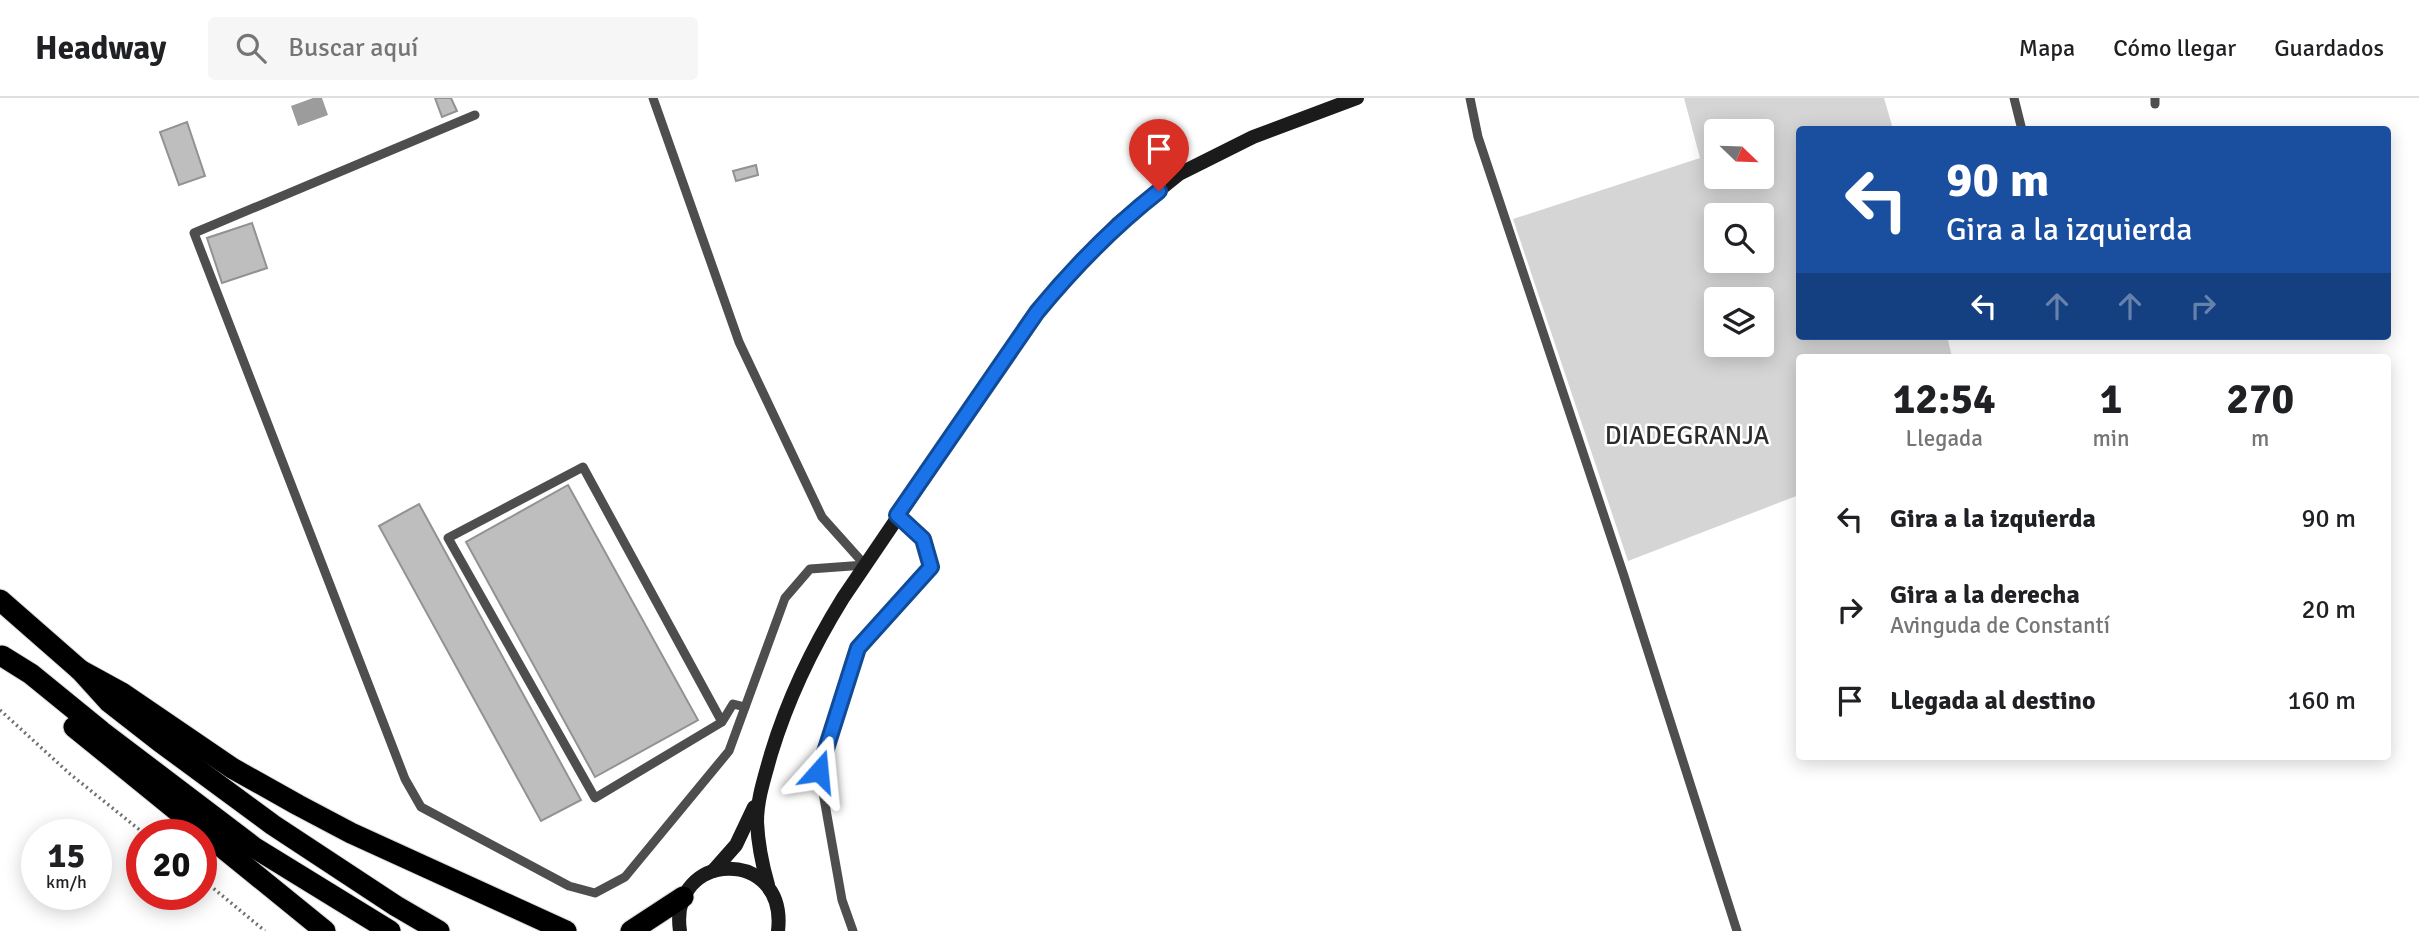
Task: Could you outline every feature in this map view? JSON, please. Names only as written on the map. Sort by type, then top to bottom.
[{"type":"highway","points":[[0,600],[80,670],[109,702],[273,825],[439,931]]},
{"type":"highway","points":[[1,655],[17,677],[94,745],[325,931]]},
{"type":"highway","points":[[1,655],[31,674],[101,731],[256,848],[390,931]]},
{"type":"highway","points":[[80,670],[122,693],[232,768],[298,805],[351,833],[566,931]]},
{"type":"highway","points":[[631,931],[683,897]]},
{"type":"main road","points":[[778,931],[780,916],[768,885],[758,842],[757,819],[761,793],[781,720],[794,686],[822,631],[897,515],[1037,312],[1117,224],[1179,174],[1253,136],[1357,98]]},
{"type":"main road","points":[[713,871],[736,845],[761,793]]},
{"type":"main road","points":[[680,931],[679,913],[683,897],[693,883],[713,871],[723,868],[739,869],[755,875],[768,885]]},
{"type":"lane","points":[[653,98],[739,342],[822,517],[865,565]]},
{"type":"lane","points":[[1470,98],[1478,137],[1737,931]]},
{"type":"lane","points":[[2014,98],[2021,126]]},
{"type":"lane","points":[[475,115],[194,233],[405,779],[421,807],[569,886],[595,893],[625,877],[729,751],[785,598],[810,569],[865,565]]},
{"type":"lane","points":[[722,722],[583,467],[448,538],[595,798],[722,722],[733,704],[745,707]]},
{"type":"lane","points":[[853,931],[842,900],[819,771],[858,648],[931,567],[923,539],[897,515]]},
{"type":"path","points":[[0,710],[70,774],[126,819]]},
{"type":"path","points":[[217,891],[265,931]]},
{"type":"green space","name":"DIADEGRANJA","points":[[1684,98],[1884,98],[1892,126],[1796,126],[1796,340],[1948,340],[1951,354],[1796,354],[1796,496],[1628,561],[1513,219],[1700,158]]},
{"type":"shaded area","points":[[313,98],[322,98],[328,115],[298,126],[291,106]]},
{"type":"building","points":[[435,98],[451,98],[457,111],[442,117]]},
{"type":"building","points":[[187,122],[205,176],[179,185],[160,132]]},
{"type":"building","points":[[756,165],[758,175],[736,181],[733,171]]},
{"type":"building","points":[[252,223],[267,268],[222,283],[207,238]]},
{"type":"building","points":[[568,485],[698,720],[595,777],[466,542]]},
{"type":"building","points":[[419,504],[581,800],[541,821],[379,526]]},
{"type":"route","points":[[819,771],[858,648],[931,567],[923,539],[897,515],[1037,312],[1117,224],[1159,191]]}]
